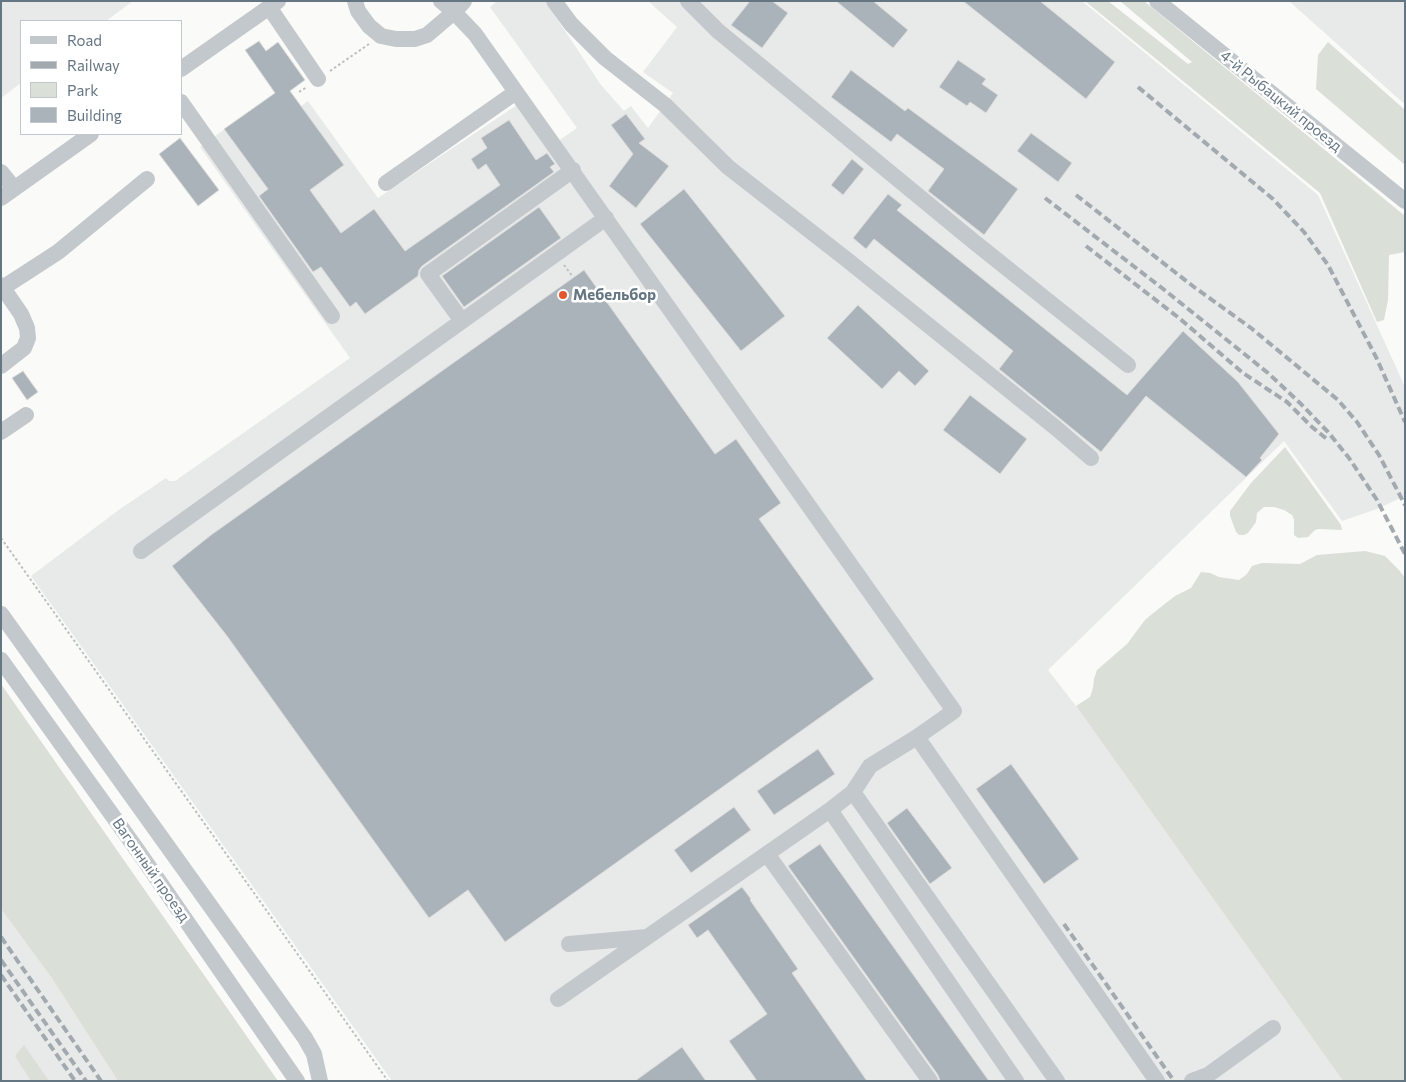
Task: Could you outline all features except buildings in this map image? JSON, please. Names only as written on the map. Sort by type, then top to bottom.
[{"type":"street","points":[[354,1],[358,11],[369,26],[381,36],[396,39],[415,39],[427,35],[459,7]]},
{"type":"street","points":[[440,1],[459,7],[475,34],[954,710],[917,737],[870,766],[853,792],[830,810],[558,999]]},
{"type":"street","points":[[554,1],[571,24],[605,58],[665,105],[728,167],[846,259],[1091,458]]},
{"type":"street","points":[[688,1],[718,31],[973,241],[1128,365]]},
{"type":"street","name":"4-й Рыбацкий проезд","points":[[1157,1],[1405,201]]},
{"type":"street","points":[[182,68],[274,4],[318,79]]},
{"type":"street","points":[[386,183],[516,92]]},
{"type":"street","points":[[182,103],[332,316]]},
{"type":"street","points":[[1,172],[8,193],[90,135]]},
{"type":"street","points":[[462,321],[428,274],[573,170]]},
{"type":"street","points":[[1,366],[24,348],[28,338],[27,328],[21,314],[2,286],[58,252],[147,179]]},
{"type":"street","points":[[141,551],[606,218]]},
{"type":"street","points":[[1,432],[26,415]]},
{"type":"street","points":[[1,614],[305,1038],[314,1054],[320,1081]]},
{"type":"street","name":"Вагонный проезд","points":[[1,660],[138,850],[297,1081]]},
{"type":"street","points":[[917,737],[1157,1081]]},
{"type":"street","points":[[853,792],[1058,1081]]},
{"type":"street","points":[[830,810],[1016,1081]]},
{"type":"street","points":[[767,854],[930,1081]]},
{"type":"street","points":[[569,944],[648,936]]},
{"type":"street","points":[[1192,1081],[1208,1075],[1273,1028]]},
{"type":"path","points":[[299,92],[381,36]]},
{"type":"path","points":[[1,538],[388,1081]]},
{"type":"shaded area","points":[[1,1],[133,1],[107,20],[20,20],[20,84],[1,98]]},
{"type":"shaded area","points":[[497,1],[545,1],[601,85],[624,111],[631,106],[648,128],[673,93],[643,72],[677,27],[648,1],[1082,1],[1318,195],[1405,387],[1405,496],[1377,509],[1342,521],[1284,441],[1048,670],[1076,706],[1343,1081],[392,1081],[31,576],[120,509],[166,478],[169,481],[175,481],[350,358],[200,147],[286,85],[301,106],[308,101],[378,198],[517,105],[548,148],[577,128],[490,7]]},
{"type":"shaded area","points":[[1289,1],[1405,1],[1405,104],[1401,101]]},
{"type":"shaded area","points":[[1,909],[51,977],[118,1081],[1,1081]]},
{"type":"green space","points":[[1085,1],[1108,1],[1188,64],[1192,62],[1120,1],[1144,1],[1405,216],[1405,252],[1389,255],[1388,300],[1384,320],[1377,322],[1320,193]]},
{"type":"green space","points":[[1328,42],[1405,110],[1405,165],[1316,89],[1318,55]]},
{"type":"green space","points":[[1285,447],[1341,525],[1342,530],[1319,529],[1315,530],[1308,537],[1298,538],[1294,535],[1294,519],[1292,515],[1274,507],[1264,507],[1257,513],[1256,522],[1248,533],[1239,535],[1236,532],[1230,511],[1251,483]]},
{"type":"green space","points":[[1365,551],[1385,556],[1405,578],[1405,1081],[1343,1081],[1076,706],[1090,697],[1097,670],[1127,644],[1145,620],[1175,596],[1191,588],[1201,572],[1239,580],[1247,574],[1252,566],[1262,563],[1300,564],[1317,555]]},
{"type":"green space","points":[[1,684],[278,1081],[118,1081],[51,977],[1,909]]},
{"type":"green space","points":[[24,1045],[49,1081],[31,1081],[15,1056]]},
{"type":"railway","points":[[1138,87],[1273,199],[1304,232],[1328,265],[1376,357],[1405,422]]},
{"type":"railway","points":[[1076,195],[1194,287],[1251,328],[1338,400],[1357,422],[1379,455],[1405,505]]},
{"type":"railway","points":[[1045,198],[1268,373],[1300,403],[1328,432],[1349,458],[1377,500],[1405,554]]},
{"type":"railway","points":[[1086,246],[1179,318],[1243,373],[1287,402],[1328,440]]},
{"type":"railway","points":[[1064,924],[1174,1081]]},
{"type":"railway","points":[[1,937],[101,1081]]},
{"type":"railway","points":[[1,960],[86,1081]]},
{"type":"railway","points":[[1,975],[75,1081]]},
{"type":"place","name":"Мебельбор","points":[[563,295]]}]
